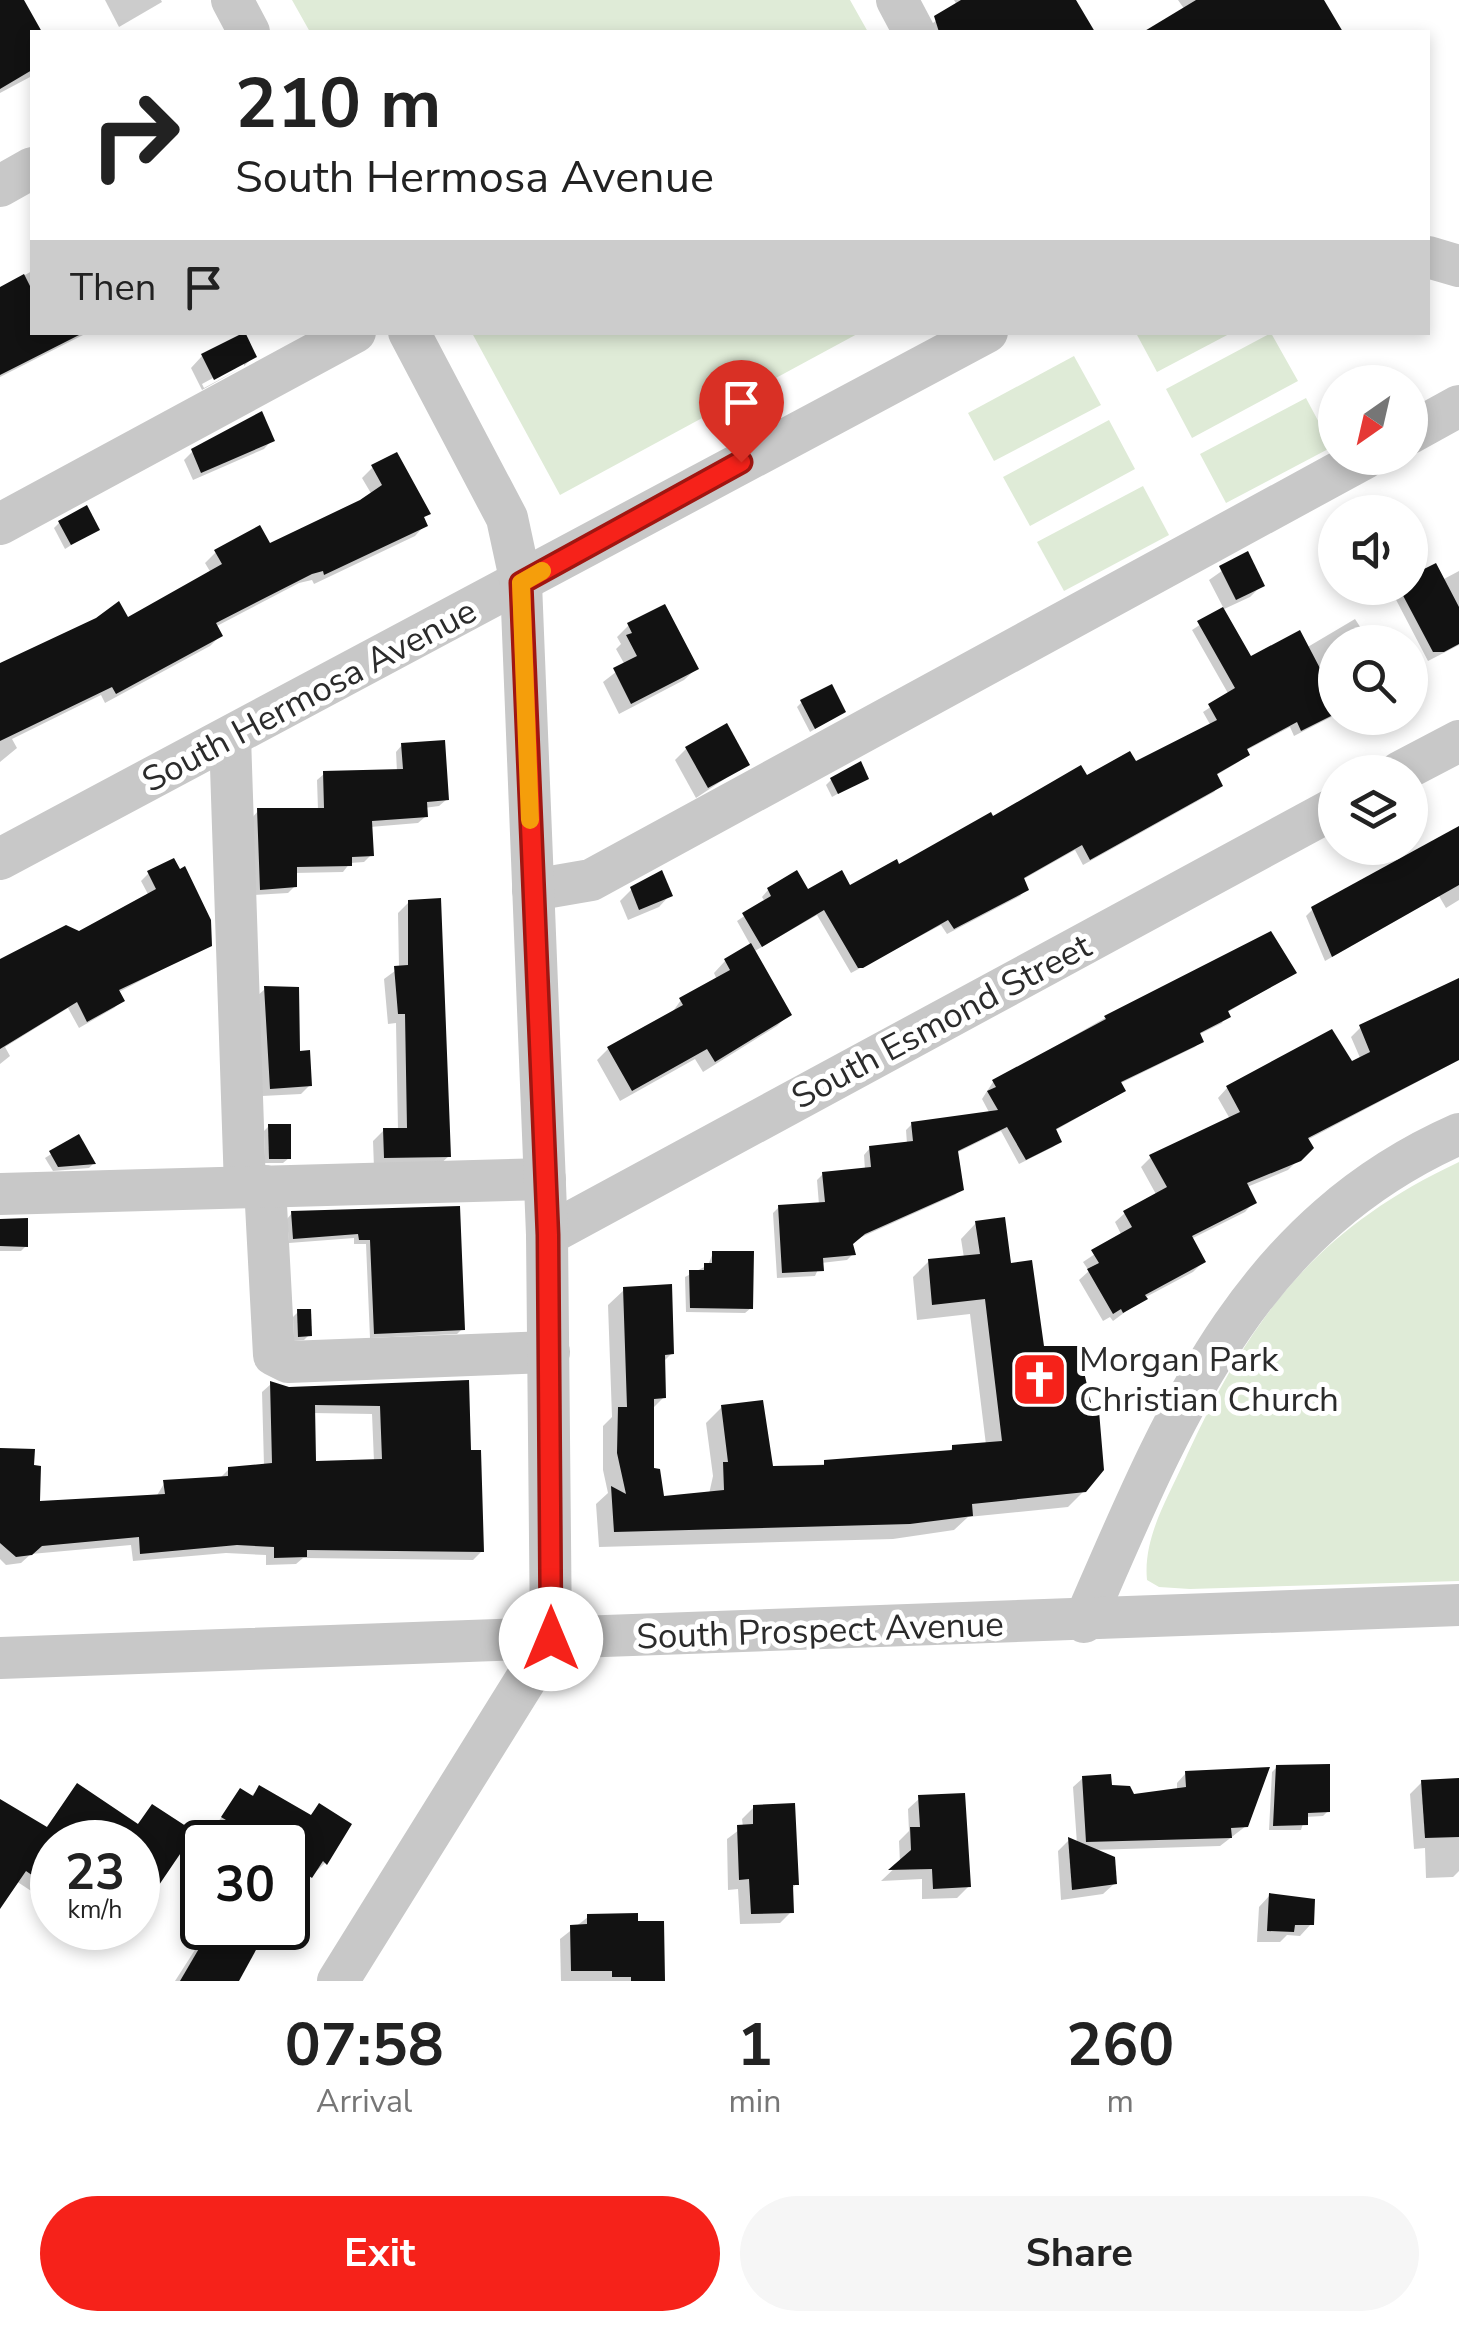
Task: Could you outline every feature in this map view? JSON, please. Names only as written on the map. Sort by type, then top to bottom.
[{"type":"street","points":[[232,0],[248,30]]},
{"type":"street","points":[[897,0],[913,30]]},
{"type":"street","points":[[0,186],[30,169]]},
{"type":"street","points":[[1430,258],[1459,266]]},
{"type":"street","points":[[0,524],[349,335]]},
{"type":"street","points":[[338,1981],[551,1639],[548,1235],[521,583],[507,518],[410,335]]},
{"type":"street","name":"South Hermosa Avenue","points":[[0,859],[981,335]]},
{"type":"street","points":[[1428,423],[1459,406]]},
{"type":"street","points":[[533,890],[591,880],[1334,475]]},
{"type":"street","points":[[230,737],[255,1186],[274,1355],[288,1362],[548,1352]]},
{"type":"street","points":[[1428,757],[1459,740]]},
{"type":"street","name":"South Esmond Street","points":[[548,1235],[1318,817]]},
{"type":"street","points":[[1084,1622],[1192,1392],[1250,1296],[1299,1241],[1359,1189],[1459,1134]]},
{"type":"street","points":[[0,1194],[545,1179]]},
{"type":"street","name":"South Prospect Avenue","points":[[0,1658],[1084,1622],[1459,1604]]},
{"type":"green space","points":[[292,0],[850,0],[867,30],[309,30]]},
{"type":"green space","points":[[473,335],[855,335],[560,495]]},
{"type":"green space","points":[[1137,335],[1227,335],[1157,372]]},
{"type":"green space","points":[[1267,335],[1272,335],[1298,381],[1192,438],[1166,389]]},
{"type":"green space","points":[[1074,356],[1101,405],[994,461],[968,413]]},
{"type":"green space","points":[[1306,398],[1318,421],[1318,454],[1226,503],[1200,454]]},
{"type":"green space","points":[[1109,420],[1135,469],[1030,526],[1003,477]]},
{"type":"green space","points":[[1143,486],[1169,535],[1064,591],[1037,542]]},
{"type":"green space","points":[[1459,1162],[1459,1581],[1190,1589],[1159,1587],[1147,1580],[1152,1535],[1163,1506],[1207,1413],[1260,1324],[1324,1250],[1363,1218]]},
{"type":"building","points":[[0,0],[24,0],[41,30],[30,30],[30,71],[0,89]]},
{"type":"building","points":[[961,0],[1076,0],[1094,30],[938,30],[934,16]]},
{"type":"building","points":[[1196,0],[1324,0],[1342,30],[1146,30]]},
{"type":"building","points":[[24,274],[30,286],[30,335],[79,335],[0,375],[0,287]]},
{"type":"building","points":[[246,335],[257,357],[214,380],[201,354]]},
{"type":"building","points":[[262,411],[275,441],[201,473],[191,449]]},
{"type":"building","points":[[397,452],[431,514],[424,517],[428,526],[324,575],[323,571],[312,574],[216,623],[223,636],[116,694],[112,687],[0,741],[0,663],[96,618],[119,601],[128,617],[222,564],[214,550],[260,525],[270,543],[360,500],[382,485],[371,465]]},
{"type":"building","points":[[87,505],[100,530],[71,545],[58,521]]},
{"type":"building","points":[[1248,551],[1265,586],[1236,600],[1219,566]]},
{"type":"building","points":[[1436,563],[1459,607],[1459,644],[1444,652],[1433,652],[1428,643],[1428,625],[1419,625],[1408,605],[1428,605],[1428,567]]},
{"type":"building","points":[[665,604],[699,669],[631,704],[613,668],[637,656],[626,635],[632,633],[627,623]]},
{"type":"building","points":[[1223,607],[1251,656],[1300,630],[1318,664],[1318,722],[1301,731],[1297,722],[1247,749],[1250,755],[1217,774],[1223,786],[1090,860],[1082,845],[1024,878],[1029,890],[954,929],[948,920],[863,968],[858,968],[824,910],[762,947],[742,913],[771,896],[767,888],[797,870],[808,889],[842,870],[850,885],[897,859],[899,864],[991,812],[993,816],[1081,765],[1087,775],[1130,751],[1136,761],[1217,720],[1208,704],[1235,688],[1197,621]]},
{"type":"building","points":[[832,684],[846,712],[815,729],[800,700]]},
{"type":"building","points":[[727,723],[750,765],[708,788],[685,747]]},
{"type":"building","points":[[445,740],[449,800],[427,802],[428,817],[372,821],[374,856],[352,857],[352,866],[297,867],[297,887],[260,890],[257,808],[324,808],[323,771],[403,769],[401,743]]},
{"type":"building","points":[[861,761],[869,779],[838,794],[830,778]]},
{"type":"building","points":[[1459,826],[1459,885],[1332,957],[1311,907],[1388,865],[1428,865],[1428,843]]},
{"type":"building","points":[[174,858],[180,869],[185,866],[211,920],[212,946],[119,990],[125,1001],[87,1022],[77,1002],[0,1049],[0,959],[66,925],[79,931],[156,889],[147,871]]},
{"type":"building","points":[[662,870],[673,896],[639,910],[630,887]]},
{"type":"building","points":[[441,898],[451,1157],[384,1158],[383,1128],[407,1128],[405,1014],[398,1014],[394,966],[408,965],[408,900]]},
{"type":"building","points":[[1271,931],[1297,973],[1228,1011],[1231,1017],[1200,1033],[1204,1042],[1121,1082],[1126,1091],[1056,1129],[1062,1142],[1026,1160],[1007,1127],[958,1151],[964,1190],[865,1234],[853,1244],[856,1255],[823,1258],[824,1271],[782,1273],[778,1205],[825,1202],[822,1172],[871,1167],[869,1146],[913,1141],[911,1122],[998,1110],[987,1091],[996,1087],[992,1080],[1106,1019],[1104,1016]]},
{"type":"building","points":[[751,943],[792,1015],[715,1062],[707,1049],[632,1091],[607,1047],[683,1005],[679,998],[730,970],[724,959]]},
{"type":"building","points":[[1459,978],[1459,1060],[1308,1138],[1314,1148],[1301,1161],[1247,1183],[1257,1203],[1192,1236],[1206,1262],[1145,1295],[1148,1299],[1123,1313],[1121,1309],[1113,1314],[1087,1269],[1099,1263],[1091,1250],[1132,1227],[1123,1211],[1167,1187],[1149,1155],[1240,1112],[1226,1086],[1332,1029],[1352,1061],[1370,1052],[1359,1025]]},
{"type":"building","points":[[264,986],[299,987],[300,1051],[310,1050],[312,1086],[270,1089]]},
{"type":"building","points":[[268,1124],[291,1124],[291,1159],[269,1159]]},
{"type":"building","points":[[79,1134],[96,1164],[58,1167],[49,1151]]},
{"type":"building","points":[[460,1206],[465,1330],[374,1334],[370,1240],[359,1240],[358,1234],[293,1239],[291,1211]]},
{"type":"building","points":[[1005,1217],[1011,1263],[1032,1260],[1044,1346],[1078,1346],[1093,1411],[1099,1411],[1104,1470],[1086,1492],[972,1504],[973,1516],[910,1524],[614,1532],[611,1486],[626,1494],[617,1453],[618,1407],[627,1407],[623,1287],[672,1284],[674,1354],[665,1355],[666,1398],[654,1399],[654,1468],[660,1469],[664,1496],[724,1490],[723,1462],[728,1462],[721,1405],[763,1400],[773,1466],[824,1465],[824,1460],[952,1450],[952,1445],[1002,1441],[985,1299],[932,1305],[928,1259],[980,1254],[975,1221]]},
{"type":"building","points":[[28,1218],[28,1247],[0,1246],[0,1219]]},
{"type":"building","points":[[712,1251],[754,1251],[753,1309],[690,1308],[689,1270],[704,1270],[704,1263],[712,1263]]},
{"type":"building","points":[[297,1309],[311,1309],[312,1336],[298,1337]]},
{"type":"building","points":[[469,1380],[471,1450],[481,1450],[484,1552],[307,1550],[307,1557],[274,1558],[274,1547],[237,1545],[140,1554],[139,1537],[42,1546],[32,1555],[16,1557],[0,1543],[0,1448],[35,1449],[34,1465],[41,1466],[40,1501],[165,1494],[163,1480],[228,1476],[228,1467],[272,1463],[270,1381],[289,1387]],"holes":[[[315,1405],[380,1406],[382,1459],[316,1461]]]},
{"type":"building","points":[[1330,1764],[1330,1812],[1308,1813],[1308,1825],[1273,1826],[1276,1765]]},
{"type":"building","points":[[1270,1767],[1248,1827],[1231,1828],[1232,1838],[1086,1842],[1082,1776],[1111,1774],[1112,1785],[1130,1786],[1134,1794],[1186,1787],[1185,1771]]},
{"type":"building","points":[[1459,1778],[1459,1837],[1425,1838],[1421,1780]]},
{"type":"building","points":[[77,1783],[132,1820],[52,1820]]},
{"type":"building","points":[[259,1785],[311,1815],[319,1803],[352,1824],[327,1865],[323,1861],[312,1878],[310,1820],[221,1817],[240,1788],[253,1796]]},
{"type":"building","points":[[965,1793],[971,1887],[933,1889],[932,1869],[888,1870],[911,1850],[910,1827],[920,1827],[918,1795]]},
{"type":"building","points":[[0,1799],[35,1820],[30,1820],[30,1874],[26,1871],[0,1909]]},
{"type":"building","points":[[795,1803],[799,1885],[793,1885],[794,1913],[751,1914],[749,1879],[739,1880],[737,1825],[753,1824],[753,1805]]},
{"type":"building","points":[[152,1804],[180,1822],[180,1854],[160,1884],[160,1820],[141,1820]]},
{"type":"building","points":[[1068,1837],[1115,1857],[1117,1884],[1072,1890]]},
{"type":"building","points":[[1269,1893],[1315,1899],[1314,1925],[1295,1925],[1294,1932],[1267,1931]]},
{"type":"building","points":[[638,1913],[638,1921],[664,1921],[665,1981],[631,1981],[631,1977],[612,1977],[612,1971],[571,1971],[570,1925],[587,1924],[587,1914]]},
{"type":"building","points":[[198,1950],[256,1950],[239,1981],[180,1981]]},
{"type":"slow traffic","points":[[530,820],[521,583],[542,571]]},
{"type":"place","name":"Morgan Park Christian Church","points":[[1040,1379]]},
{"type":"route","points":[[551,1639],[548,1235],[521,583],[741,462]]}]
